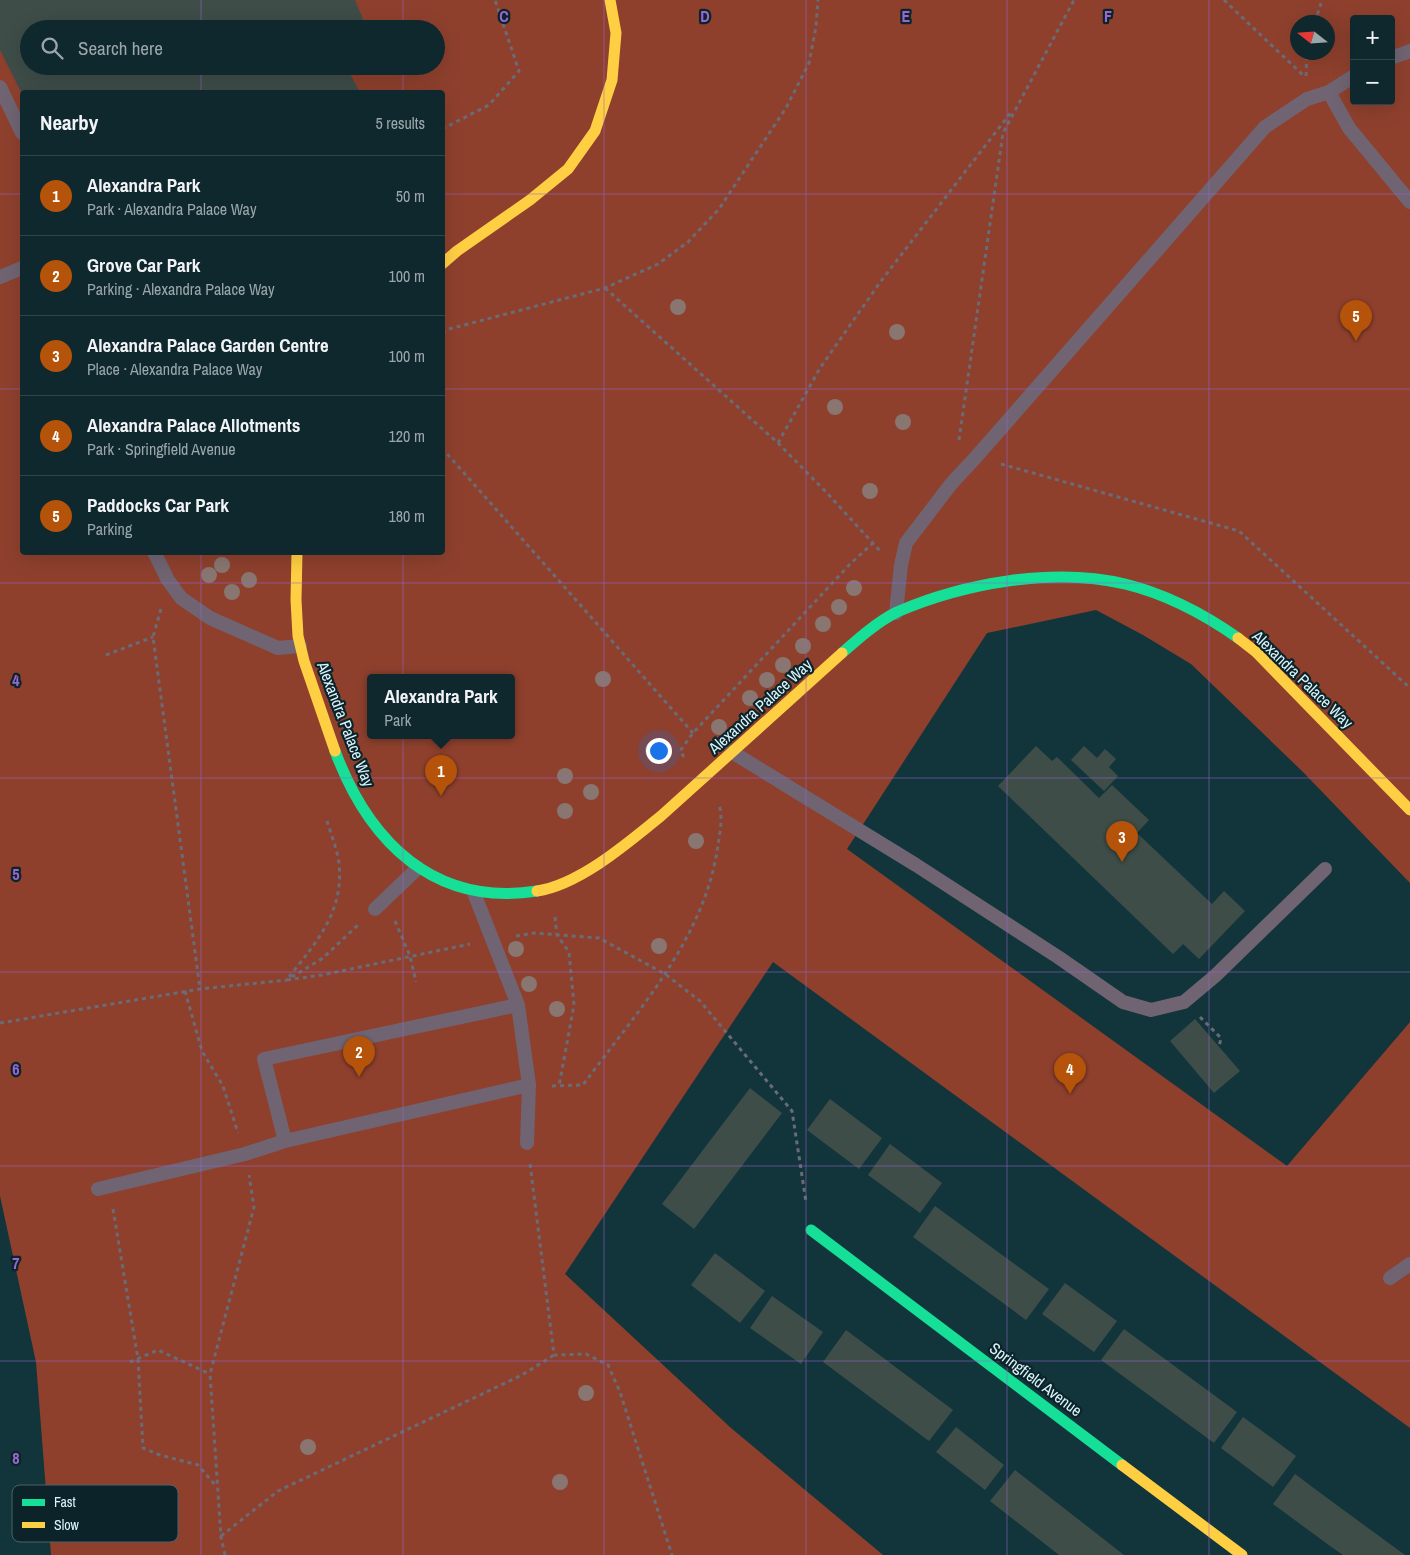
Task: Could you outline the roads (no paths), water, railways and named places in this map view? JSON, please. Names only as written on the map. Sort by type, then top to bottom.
[{"type":"street","points":[[445,261],[530,200],[568,169],[595,131],[612,80],[616,33],[610,0]]},
{"type":"street","name":"Alexandra Palace Way","points":[[296,555],[296,596],[300,646],[327,730],[348,784],[362,808],[392,844],[418,868],[445,884],[474,893],[513,894],[553,888],[589,869],[638,835],[702,781],[866,632],[896,613],[945,595],[1009,581],[1074,577],[1125,584],[1176,601],[1214,620],[1256,652],[1410,810]]},
{"type":"street","name":"Springfield Avenue","points":[[811,1230],[1242,1555]]},
{"type":"lane","points":[[1395,57],[1410,51]]},
{"type":"lane","points":[[896,613],[901,564],[906,543],[951,484],[1265,127],[1307,99],[1329,92],[1350,79]]},
{"type":"lane","points":[[0,87],[20,129]]},
{"type":"lane","points":[[1329,92],[1348,128],[1410,202]]},
{"type":"lane","points":[[0,277],[20,269]]},
{"type":"lane","points":[[156,555],[168,580],[181,598],[210,618],[278,648],[300,646]]},
{"type":"lane","points":[[732,752],[916,865],[1058,957],[1123,1002],[1151,1010],[1184,1002],[1215,976],[1325,869]]},
{"type":"lane","points":[[375,910],[418,868]]},
{"type":"lane","points":[[474,893],[518,1005],[529,1085],[527,1143]]},
{"type":"lane","points":[[285,1141],[264,1059],[518,1005]]},
{"type":"lane","points":[[104,1188],[245,1154],[285,1141],[529,1085]]},
{"type":"lane","points":[[1390,1278],[1410,1264]]},
{"type":"place","name":"Paddocks Car Park","points":[[1356,341]]},
{"type":"place","name":"Alexandra Park","points":[[441,796]]},
{"type":"place","name":"Alexandra Palace Garden Centre","points":[[1122,862]]},
{"type":"place","name":"Grove Car Park","points":[[359,1077]]},
{"type":"place","name":"Alexandra Palace Allotments","points":[[1070,1094]]}]
